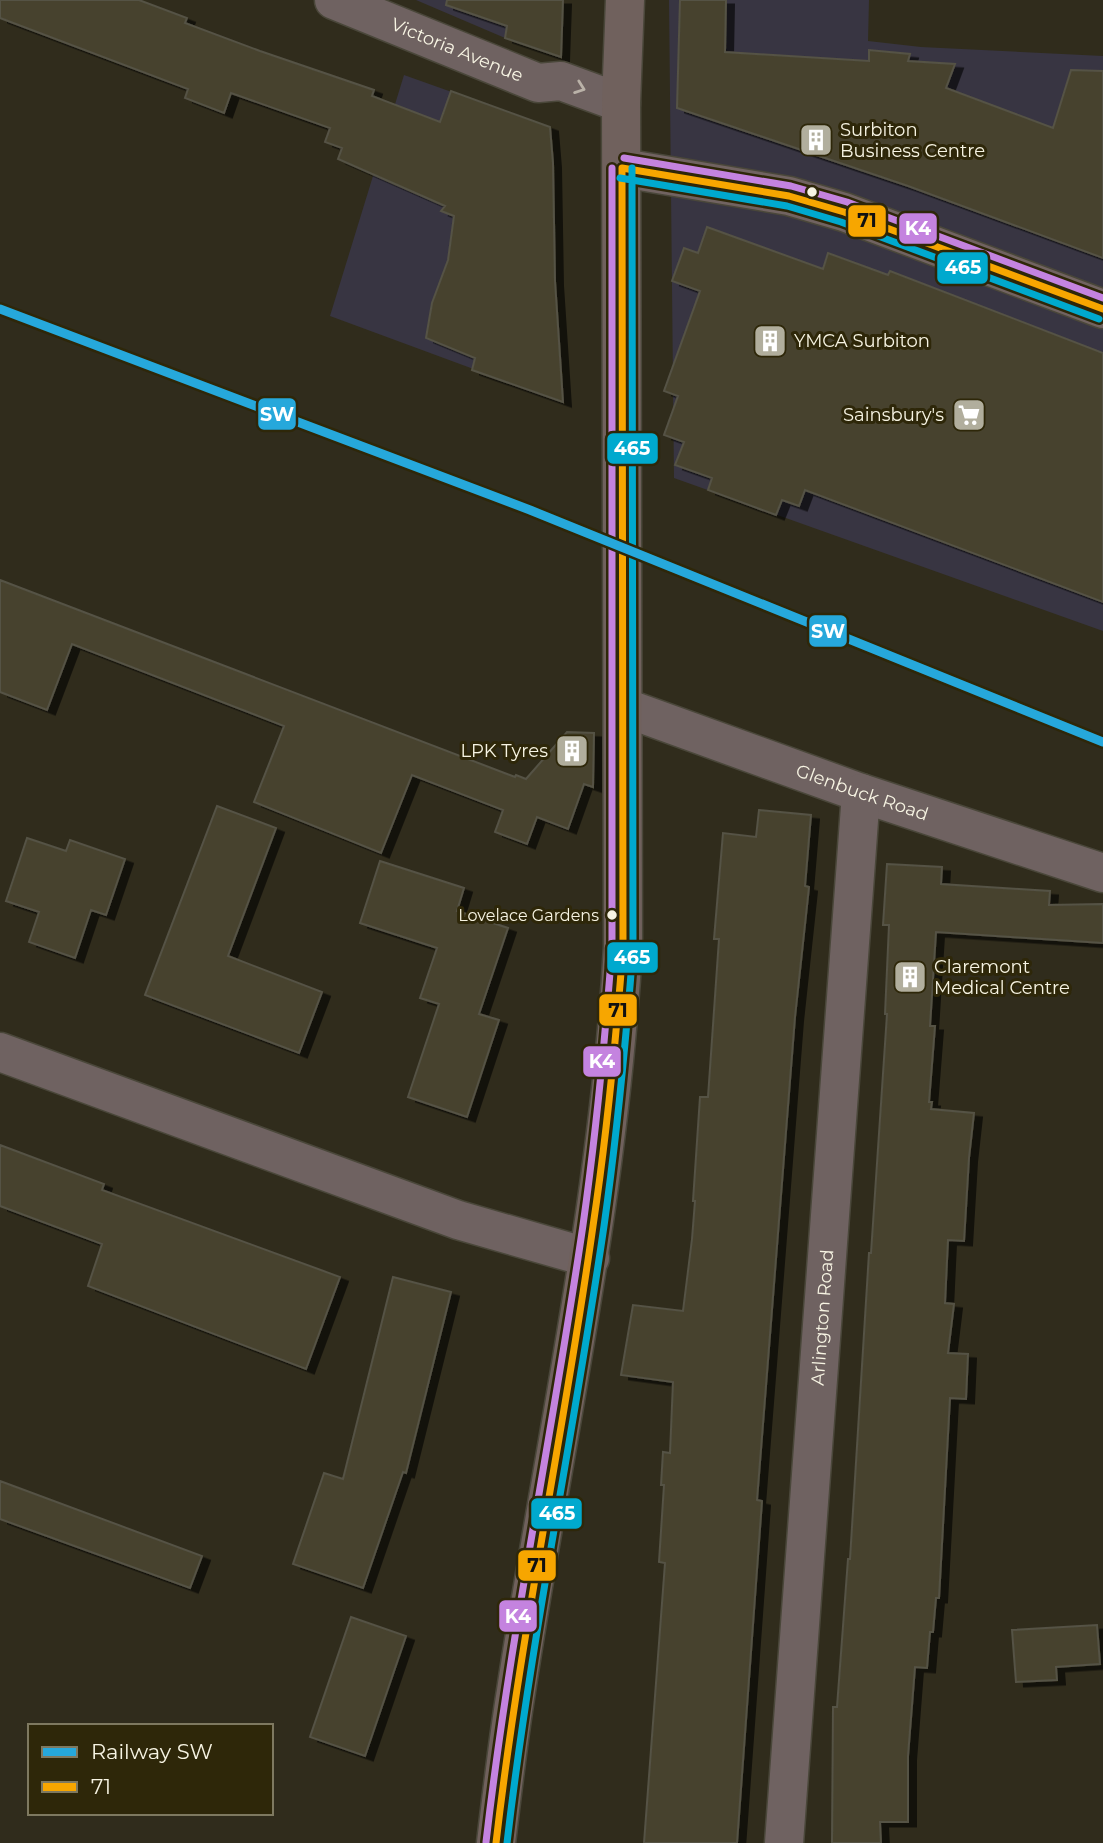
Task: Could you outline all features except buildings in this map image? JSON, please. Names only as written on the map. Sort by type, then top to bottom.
[{"type":"main road","points":[[496,1843],[516,1692],[590,1258],[618,1040],[623,947],[621,103],[625,0]]},
{"type":"main road","points":[[622,168],[789,196],[844,212],[1103,309]]},
{"type":"street","name":"Victoria Avenue","points":[[346,2],[538,83],[561,81],[621,103]]},
{"type":"street","name":"Glenbuck Road","points":[[623,707],[862,793],[1103,873]]},
{"type":"street","name":"Arlington Road","points":[[783,1843],[862,793]]},
{"type":"street","points":[[0,1052],[458,1220],[590,1258]]},
{"type":"shaded area","points":[[416,0],[563,0],[561,47],[552,54],[505,38]]},
{"type":"shaded area","points":[[669,0],[869,0],[868,41],[921,47],[1103,56],[1103,631],[674,478]]},
{"type":"shaded area","points":[[404,75],[547,126],[551,130],[555,281],[563,402],[330,316]]},
{"type":"rail line","name":"SW","points":[[0,309],[530,510],[1103,742]]},
{"type":"transit line","name":"K4","points":[[624,158],[791,186],[847,202],[1103,298]]},
{"type":"transit line","name":"K4","points":[[486,1842],[519,1610],[583,1225],[600,1086],[612,947],[612,168]]},
{"type":"transit line","name":"71","points":[[622,168],[789,196],[844,212],[1103,309]]},
{"type":"transit line","name":"71","points":[[496,1843],[517,1688],[598,1191],[611,1086],[623,947],[622,168]]},
{"type":"transit line","name":"465","points":[[507,1843],[540,1611],[604,1226],[621,1087],[633,948],[632,168]]},
{"type":"transit line","name":"465","points":[[620,178],[787,206],[841,222],[1099,319]]},
{"type":"place","name":"Surbiton Business Centre","points":[[816,140]]},
{"type":"place","name":"YMCA Surbiton","points":[[770,341]]},
{"type":"place","name":"Sainsbury's","points":[[969,415]]},
{"type":"place","name":"LPK Tyres","points":[[572,751]]},
{"type":"place","name":"Lovelace Gardens","points":[[612,915]]},
{"type":"place","name":"Claremont Medical Centre","points":[[910,977]]}]
